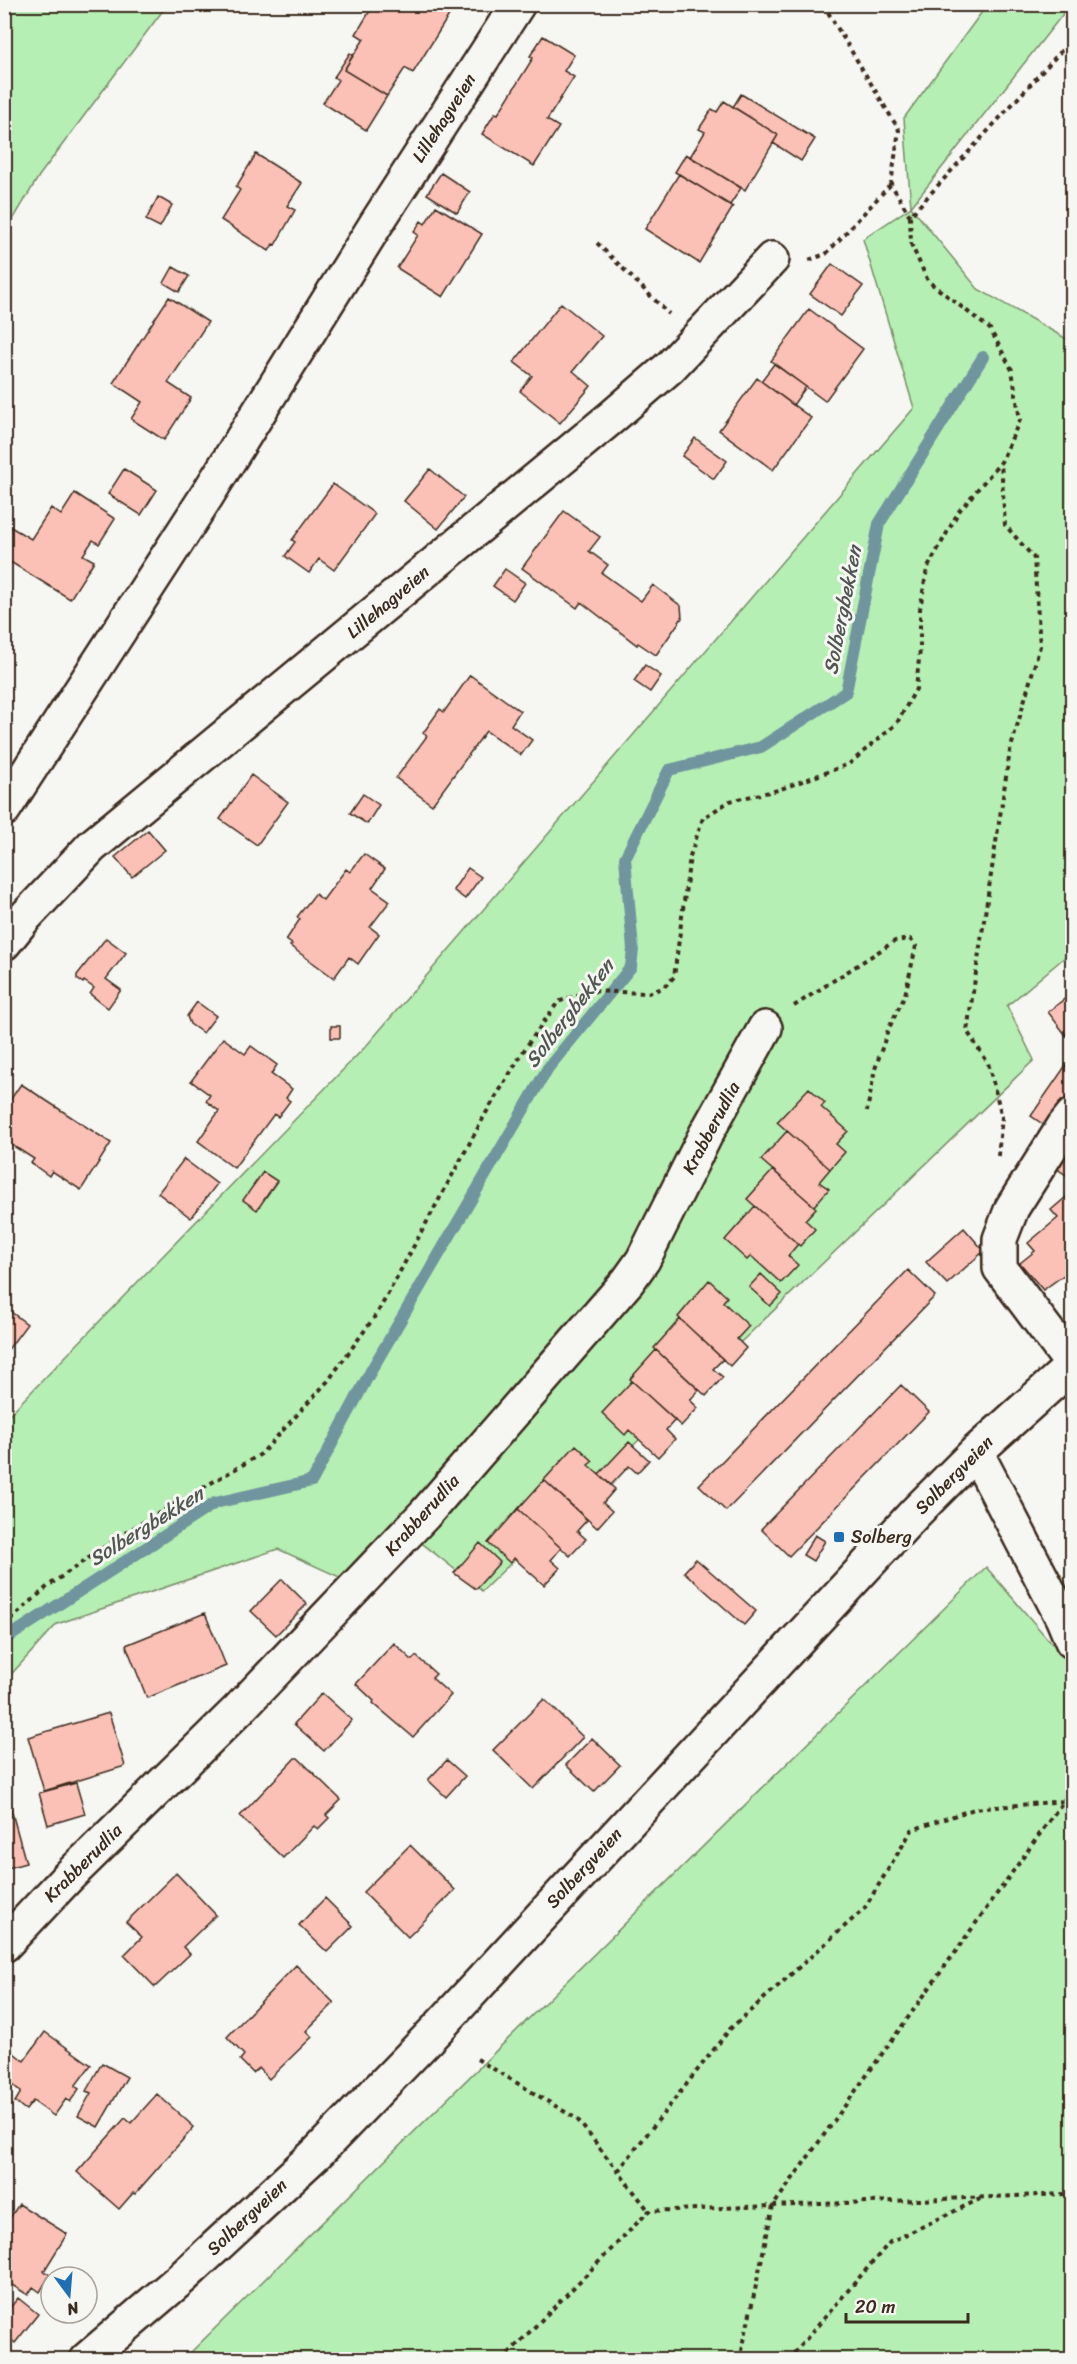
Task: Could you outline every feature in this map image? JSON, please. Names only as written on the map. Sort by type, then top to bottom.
[{"type":"street","name":"Lillehagveien","points":[[4,809],[206,497],[376,224],[518,4]]},
{"type":"street","name":"Lillehagveien","points":[[4,943],[25,917],[92,846],[670,367],[772,259]]},
{"type":"street","name":"Krabberudlia","points":[[4,1945],[68,1877],[239,1709],[425,1514],[564,1356],[643,1260],[706,1134],[765,1028]]},
{"type":"street","points":[[1072,1116],[1012,1208],[999,1239],[1000,1269],[1072,1365]]},
{"type":"street","name":"Solbergveien","points":[[86,2360],[183,2277],[318,2152],[438,2028],[915,1513],[976,1452],[1072,1365]]},
{"type":"street","points":[[976,1452],[1062,1617],[1072,1641]]},
{"type":"path","points":[[772,259],[796,264],[826,254],[891,184],[899,130],[825,4]]},
{"type":"path","points":[[910,216],[1072,39]]},
{"type":"path","points":[[4,1626],[48,1586],[123,1534],[261,1454],[328,1381],[378,1312],[486,1113],[526,1047],[558,1002],[589,991],[648,993],[663,988],[674,977],[690,856],[703,818],[730,801],[778,790],[849,764],[897,723],[916,689],[920,649],[920,609],[927,569],[959,511],[1001,462],[1020,420],[1012,370],[990,329],[928,281],[911,244],[910,216],[891,184]]},
{"type":"path","points":[[597,243],[695,339]]},
{"type":"path","points":[[1001,462],[1005,525],[1034,558],[1040,646],[1010,751],[968,1031],[988,1063],[1002,1117],[997,1173],[1012,1208]]},
{"type":"path","points":[[765,1028],[778,1016],[896,941],[910,939],[916,946],[905,995],[888,1030],[875,1069],[867,1111]]},
{"type":"path","points":[[740,2360],[773,2206],[1072,1790]]},
{"type":"path","points":[[618,2171],[730,2029],[864,1909],[912,1830],[974,1809],[1064,1801]]},
{"type":"path","points":[[477,2059],[577,2119],[649,2211]]},
{"type":"path","points":[[502,2360],[649,2211],[1065,2194],[1072,2202]]},
{"type":"path","points":[[788,2360],[890,2242],[983,2197]]},
{"type":"green space","points":[[5,4],[167,5],[39,176],[5,233]]},
{"type":"green space","points":[[987,5],[1070,5],[911,207],[904,118]]},
{"type":"green space","points":[[911,207],[978,289],[1072,342],[1072,951],[1007,1006],[1034,1060],[482,1591],[409,1533],[348,1581],[278,1549],[57,1624],[5,1681],[5,1419],[367,1045],[914,408],[863,239]]},
{"type":"green space","points":[[986,1567],[1052,1644],[1072,1628],[1072,2359],[183,2360]]},
{"type":"building","points":[[374,4],[456,4],[413,73],[405,68],[387,96],[344,70],[364,39],[356,34]]},
{"type":"building","points":[[543,36],[574,55],[564,71],[574,77],[547,120],[559,127],[534,166],[482,134],[495,113],[498,114],[533,58],[530,56]]},
{"type":"building","points":[[350,53],[353,55],[344,70],[387,96],[366,130],[323,103],[338,80],[334,77]]},
{"type":"building","points":[[741,94],[815,139],[801,161],[773,143],[778,135],[733,107]]},
{"type":"building","points":[[724,101],[778,135],[745,190],[690,157],[705,132],[699,129],[712,109],[717,112]]},
{"type":"building","points":[[256,154],[302,183],[287,206],[295,210],[275,245],[273,244],[269,251],[221,220],[240,190],[236,187]]},
{"type":"building","points":[[686,154],[741,188],[730,205],[675,172]]},
{"type":"building","points":[[441,173],[470,192],[457,213],[427,194]]},
{"type":"building","points":[[679,174],[733,207],[699,263],[645,229]]},
{"type":"building","points":[[158,197],[172,205],[160,227],[146,220]]},
{"type":"building","points":[[436,206],[482,234],[443,297],[397,268],[418,235],[414,232],[421,221],[425,224]]},
{"type":"building","points":[[832,264],[863,286],[841,316],[810,294]]},
{"type":"building","points":[[173,267],[189,276],[179,292],[164,283]]},
{"type":"building","points":[[169,297],[208,322],[168,383],[191,398],[164,440],[131,419],[142,402],[113,383]]},
{"type":"building","points":[[561,303],[602,336],[573,371],[591,386],[560,423],[520,391],[532,376],[514,362]]},
{"type":"building","points":[[809,309],[863,349],[825,401],[771,361]]},
{"type":"building","points":[[774,364],[806,387],[793,405],[761,381]]},
{"type":"building","points":[[757,378],[811,418],[773,470],[719,430]]},
{"type":"building","points":[[695,438],[727,461],[714,479],[682,456]]},
{"type":"building","points":[[124,469],[157,490],[141,515],[108,494]]},
{"type":"building","points":[[430,469],[464,497],[438,529],[404,501]]},
{"type":"building","points":[[333,484],[375,514],[334,570],[319,559],[309,573],[285,556],[295,542],[292,540]]},
{"type":"building","points":[[75,493],[115,519],[99,544],[93,540],[83,555],[94,561],[70,599],[4,558],[4,532],[9,526],[31,539],[51,508],[61,515]]},
{"type":"building","points":[[564,511],[600,537],[589,551],[608,565],[602,573],[641,601],[653,585],[681,606],[682,618],[656,655],[638,643],[637,645],[581,602],[577,608],[522,568]]},
{"type":"building","points":[[505,569],[525,583],[513,600],[493,586]]},
{"type":"building","points":[[645,665],[661,676],[650,692],[634,681]]},
{"type":"building","points":[[470,675],[520,711],[511,725],[532,740],[521,755],[486,731],[432,805],[396,778],[427,736],[423,733],[440,709],[444,712]]},
{"type":"building","points":[[251,775],[288,802],[257,845],[220,819]]},
{"type":"building","points":[[363,794],[379,805],[367,824],[350,813]]},
{"type":"building","points":[[148,830],[165,850],[132,877],[115,857]]},
{"type":"building","points":[[364,854],[385,869],[372,888],[390,901],[370,927],[379,934],[358,964],[349,957],[334,978],[290,946],[292,944],[286,940],[300,919],[297,917],[315,894],[323,900],[346,869],[350,872]]},
{"type":"building","points":[[468,868],[481,877],[465,899],[453,890]]},
{"type":"building","points":[[106,938],[126,953],[106,979],[121,990],[108,1008],[90,994],[94,988],[77,979],[77,975]]},
{"type":"building","points":[[1072,993],[1072,1043],[1048,1012]]},
{"type":"building","points":[[197,1002],[216,1016],[203,1033],[190,1024],[187,1016]]},
{"type":"building","points":[[331,1026],[340,1026],[340,1038],[331,1038]]},
{"type":"building","points":[[223,1038],[245,1054],[251,1046],[277,1065],[271,1074],[292,1089],[286,1098],[290,1101],[278,1117],[274,1114],[234,1168],[198,1141],[219,1111],[206,1101],[210,1095],[191,1081]]},
{"type":"building","points":[[1066,1065],[1072,1070],[1072,1090],[1047,1127],[1031,1116]]},
{"type":"building","points":[[21,1084],[111,1143],[81,1190],[52,1171],[49,1176],[31,1163],[34,1159],[4,1140],[4,1109]]},
{"type":"building","points":[[809,1088],[825,1103],[821,1107],[848,1131],[836,1144],[845,1152],[830,1169],[777,1122]]},
{"type":"building","points":[[787,1131],[830,1169],[819,1182],[829,1189],[814,1206],[761,1160]]},
{"type":"building","points":[[1072,1143],[1072,1179],[1056,1168]]},
{"type":"building","points":[[184,1159],[217,1184],[191,1218],[158,1193]]},
{"type":"building","points":[[773,1170],[816,1208],[805,1220],[815,1229],[800,1246],[747,1199]]},
{"type":"building","points":[[263,1172],[277,1181],[257,1210],[243,1200]]},
{"type":"building","points":[[1072,1192],[1072,1269],[1043,1290],[1020,1263],[1035,1251],[1028,1243],[1058,1218],[1051,1210]]},
{"type":"building","points":[[755,1206],[798,1244],[788,1256],[798,1265],[781,1283],[751,1256],[747,1260],[725,1240]]},
{"type":"building","points":[[964,1228],[984,1251],[947,1284],[926,1262]]},
{"type":"building","points":[[908,1270],[935,1296],[726,1511],[699,1485]]},
{"type":"building","points":[[761,1274],[782,1294],[770,1306],[749,1287]]},
{"type":"building","points":[[709,1280],[727,1297],[723,1302],[749,1326],[737,1339],[746,1348],[730,1366],[678,1317]]},
{"type":"building","points":[[7,1309],[27,1324],[4,1355],[4,1313]]},
{"type":"building","points":[[680,1319],[723,1359],[713,1369],[723,1377],[706,1396],[654,1348]]},
{"type":"building","points":[[656,1350],[699,1390],[690,1400],[698,1408],[681,1426],[630,1379]]},
{"type":"building","points":[[632,1381],[675,1420],[666,1430],[675,1439],[658,1457],[629,1430],[625,1435],[602,1413]]},
{"type":"building","points":[[901,1385],[929,1412],[789,1556],[761,1529]]},
{"type":"building","points":[[629,1442],[649,1460],[637,1473],[629,1466],[611,1485],[599,1474]]},
{"type":"building","points":[[576,1445],[593,1461],[588,1465],[615,1489],[603,1503],[612,1511],[597,1528],[544,1480]]},
{"type":"building","points":[[544,1480],[587,1520],[577,1531],[586,1539],[570,1556],[518,1509]]},
{"type":"building","points":[[518,1509],[561,1548],[551,1560],[560,1568],[544,1585],[514,1558],[510,1563],[488,1543]]},
{"type":"building","points":[[815,1535],[825,1541],[813,1561],[803,1555]]},
{"type":"building","points":[[480,1543],[500,1562],[476,1589],[454,1573]]},
{"type":"building","points":[[696,1559],[756,1611],[744,1625],[684,1572]]},
{"type":"building","points":[[282,1579],[307,1604],[276,1635],[251,1611]]},
{"type":"building","points":[[205,1613],[226,1666],[147,1698],[126,1645]]},
{"type":"building","points":[[394,1643],[412,1660],[416,1656],[436,1674],[432,1678],[451,1695],[413,1737],[373,1703],[374,1701],[356,1684]]},
{"type":"building","points":[[322,1693],[352,1720],[324,1751],[294,1724]]},
{"type":"building","points":[[544,1699],[583,1737],[533,1789],[493,1750]]},
{"type":"building","points":[[109,1713],[125,1766],[44,1791],[28,1737]]},
{"type":"building","points":[[592,1738],[620,1765],[594,1792],[566,1765]]},
{"type":"building","points":[[295,1758],[298,1758],[341,1800],[326,1815],[329,1818],[318,1829],[314,1826],[283,1858],[240,1816]]},
{"type":"building","points":[[447,1760],[465,1776],[446,1797],[428,1780]]},
{"type":"building","points":[[76,1783],[85,1814],[48,1825],[39,1793]]},
{"type":"building","points":[[11,1809],[26,1863],[4,1869],[4,1811]]},
{"type":"building","points":[[410,1845],[455,1890],[408,1937],[363,1892]]},
{"type":"building","points":[[176,1873],[216,1915],[183,1947],[190,1954],[155,1987],[124,1955],[142,1937],[126,1922]]},
{"type":"building","points":[[325,1898],[353,1926],[327,1952],[299,1925]]},
{"type":"building","points":[[296,1965],[334,2003],[306,2031],[312,2037],[269,2079],[259,2068],[253,2073],[240,2060],[244,2055],[227,2037]]},
{"type":"building","points":[[45,2032],[91,2065],[75,2086],[79,2089],[70,2102],[66,2099],[54,2116],[33,2101],[26,2110],[15,2102],[21,2092],[4,2077],[6,2047],[24,2061]]},
{"type":"building","points":[[102,2063],[127,2077],[98,2127],[78,2116],[91,2093],[86,2091]]},
{"type":"building","points":[[157,2094],[194,2127],[119,2209],[77,2172],[125,2118],[131,2123]]},
{"type":"building","points":[[19,2204],[67,2234],[48,2265],[39,2265],[39,2291],[33,2287],[28,2295],[4,2280],[4,2227]]},
{"type":"building","points":[[18,2298],[38,2314],[15,2343],[4,2334],[4,2315]]},
{"type":"waterway","name":"Solbergbekken","points":[[4,1640],[215,1503],[312,1481],[372,1369],[548,1068],[631,967],[633,949],[625,858],[669,770],[761,747],[846,692],[879,524],[983,357]]},
{"type":"place","name":"Solberg","points":[[839,1537]]}]
